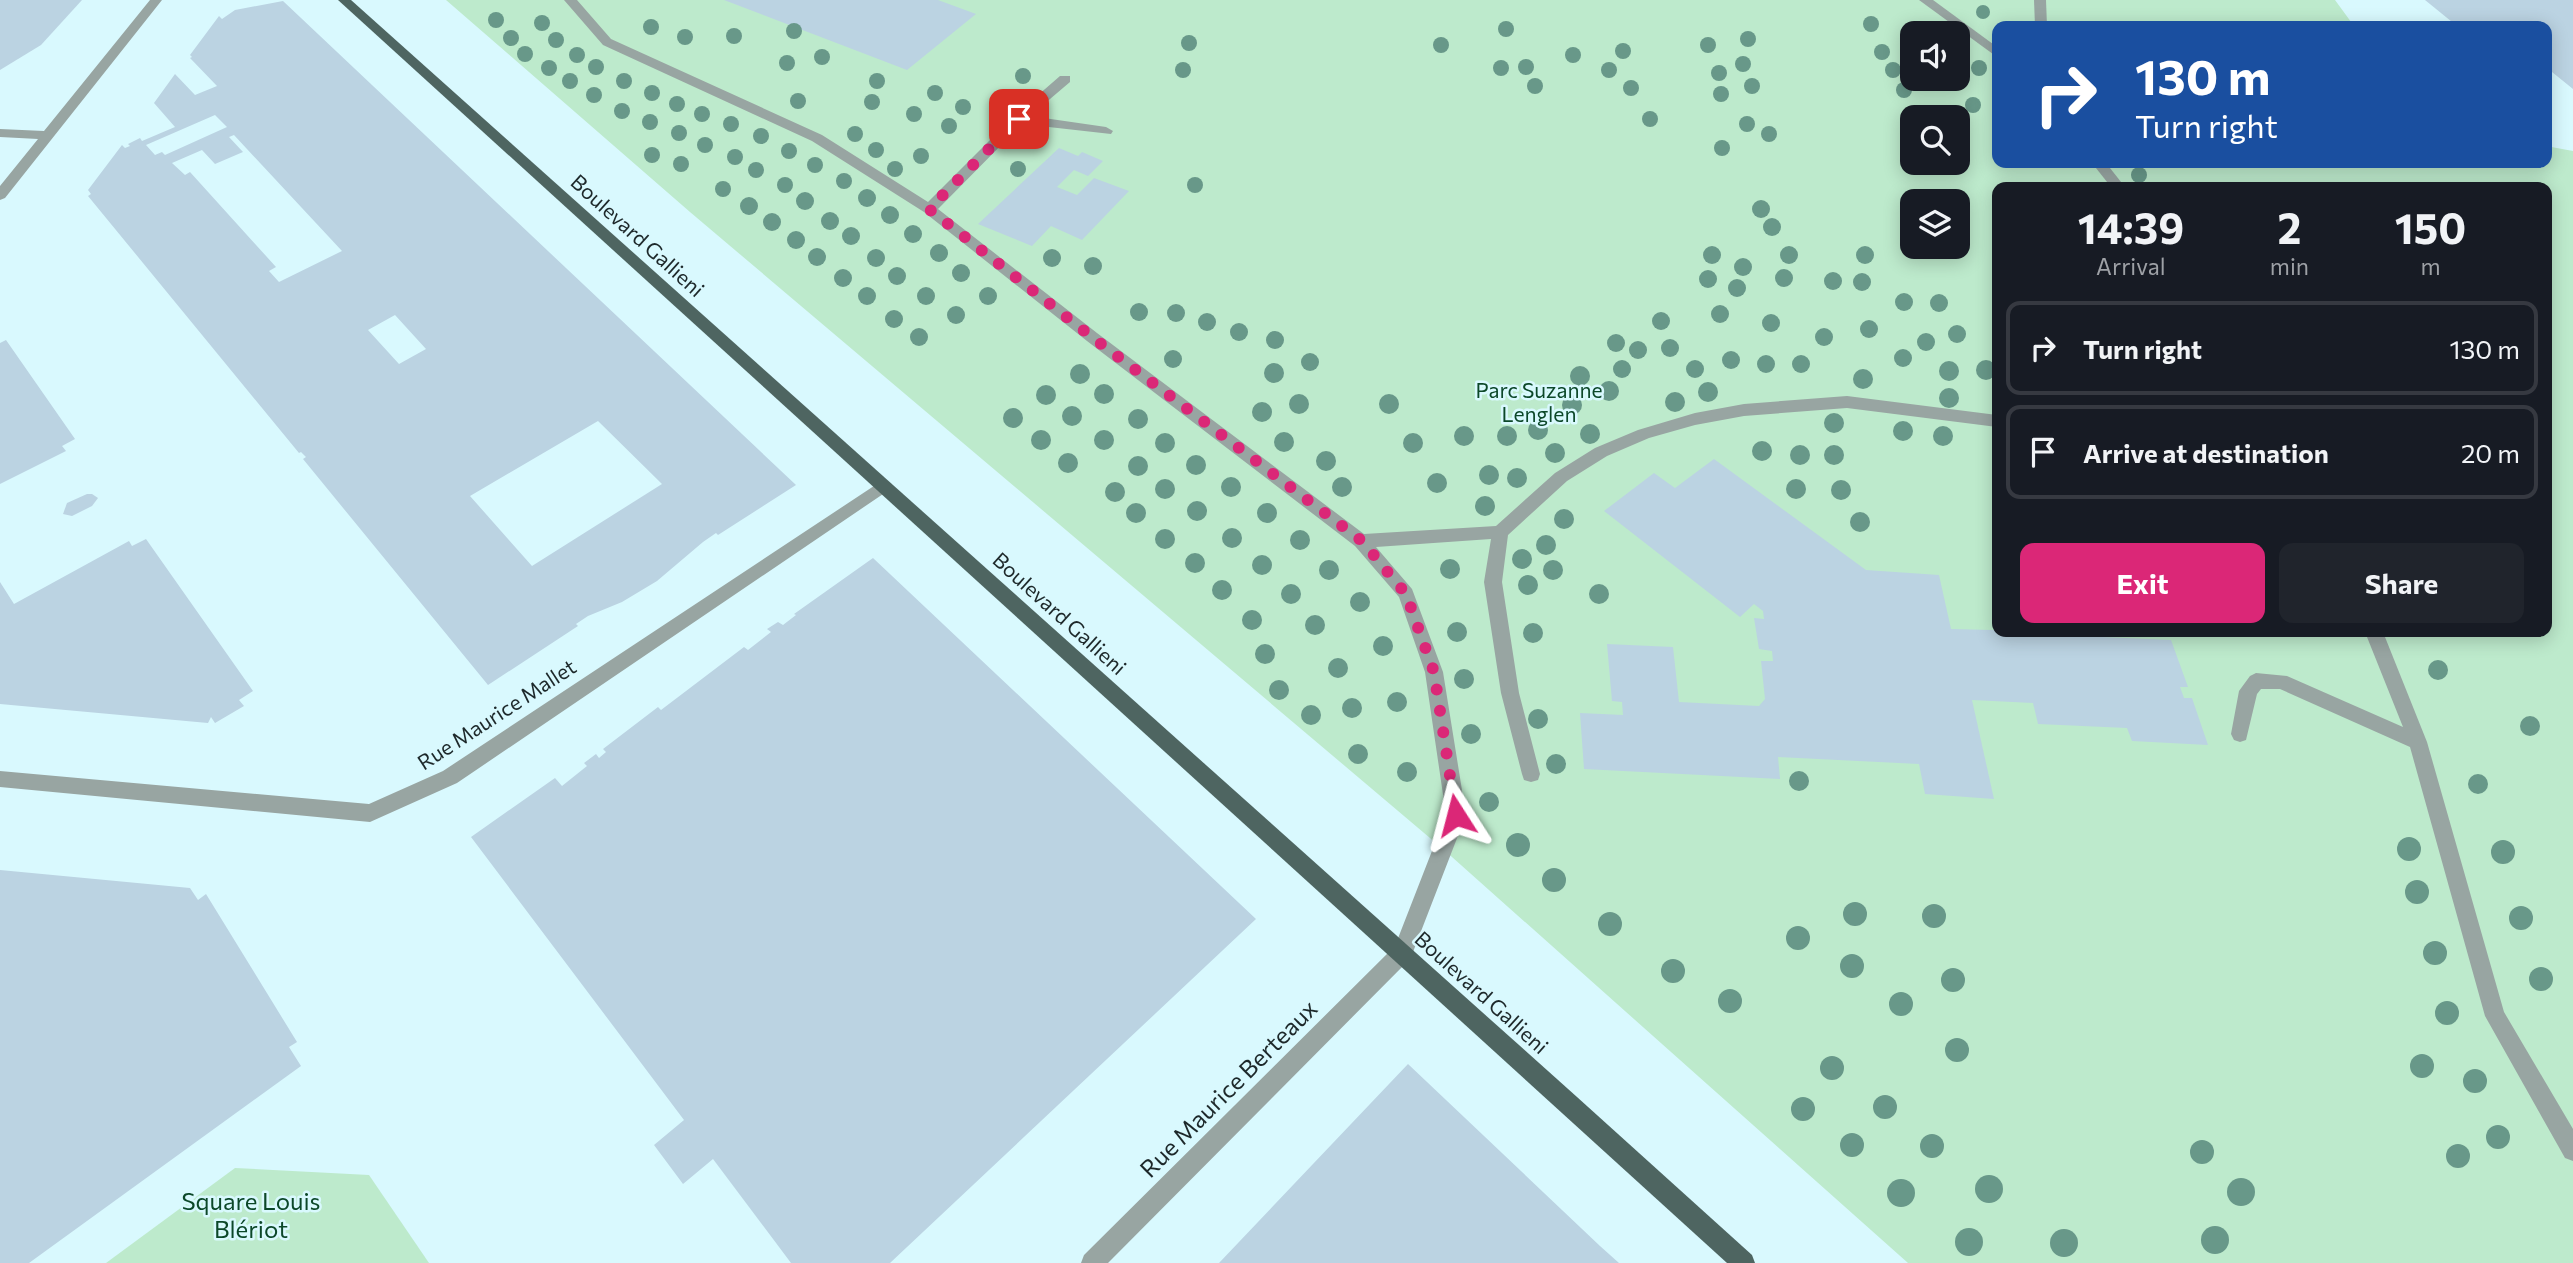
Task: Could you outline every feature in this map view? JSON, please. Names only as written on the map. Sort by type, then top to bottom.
[{"type":"main road","name":"Boulevard Gallieni","points":[[344,0],[620,253],[1403,953],[1744,1263]]},
{"type":"street","points":[[0,195],[156,0]]},
{"type":"street","points":[[569,0],[607,42],[817,138],[929,209],[1092,337],[1362,541],[1406,594],[1434,672],[1456,815],[1403,953]]},
{"type":"street","points":[[1924,0],[1992,49]]},
{"type":"street","points":[[2040,0],[2041,21]]},
{"type":"street","points":[[929,209],[1019,119],[1065,79]]},
{"type":"street","points":[[1019,119],[1106,131]]},
{"type":"street","points":[[0,133],[48,135]]},
{"type":"street","points":[[2103,168],[2114,182]]},
{"type":"street","points":[[1362,541],[1500,532],[1561,477],[1601,452],[1644,434],[1695,419],[1744,410],[1847,401],[1992,420]]},
{"type":"street","name":"Rue Maurice Mallet","points":[[0,779],[370,813],[450,777],[883,486]]},
{"type":"street","points":[[1500,532],[1493,582],[1510,692],[1531,774]]},
{"type":"street","points":[[2376,637],[2418,742],[2495,1016],[2573,1150]]},
{"type":"street","points":[[2240,734],[2248,691],[2256,681],[2281,681],[2418,742]]},
{"type":"street","name":"Rue Maurice Berteaux","points":[[1092,1263],[1403,953]]},
{"type":"green space","name":"Parc Suzanne Lenglen","points":[[446,0],[2335,0],[2350,21],[1992,21],[1992,168],[2552,168],[2552,147],[2573,151],[2573,1263],[1908,1263],[1443,849],[690,212]]},
{"type":"green space","name":"Square Louis Blériot","points":[[235,1168],[369,1175],[429,1263],[106,1263]]},
{"type":"building","points":[[0,0],[82,0],[41,45],[0,70]]},
{"type":"building","points":[[724,0],[938,0],[976,14],[907,70]]},
{"type":"building","points":[[2425,0],[2573,0],[2573,89],[2552,72],[2552,21],[2451,21]]},
{"type":"building","points":[[283,1],[796,485],[718,535],[716,533],[657,581],[622,602],[588,616],[576,624],[578,626],[488,685],[303,459],[306,457],[299,453],[88,196],[91,194],[88,190],[122,145],[125,148],[140,138],[142,141],[175,127],[154,103],[175,74],[195,95],[217,86],[190,55],[219,16],[222,19],[235,10]],"holes":[[[215,115],[227,127],[165,155],[162,152],[155,155],[146,145]],[[234,135],[342,251],[279,282],[269,271],[276,267],[190,172],[185,175],[172,163],[202,150],[215,164],[243,152],[229,137]],[[395,315],[426,349],[399,364],[368,330]],[[598,421],[662,484],[532,566],[470,496]]]},
{"type":"building","points":[[1059,148],[1078,156],[1082,152],[1103,161],[1088,176],[1074,170],[1057,187],[1077,195],[1094,178],[1129,191],[1082,240],[1051,226],[1032,246],[978,224]]},
{"type":"building","points":[[6,340],[75,439],[62,446],[66,451],[0,484],[0,343]]},
{"type":"building","points":[[1714,459],[1866,570],[1939,575],[1951,629],[1992,630],[1992,637],[2171,640],[2188,687],[2180,687],[2184,698],[2192,698],[2208,745],[2132,741],[2127,728],[2038,724],[2033,703],[1972,700],[1994,799],[1925,794],[1919,764],[1778,757],[1780,779],[1584,769],[1580,713],[1623,715],[1622,702],[1612,701],[1607,644],[1673,647],[1679,702],[1759,706],[1765,699],[1761,661],[1773,661],[1772,651],[1759,649],[1754,618],[1764,619],[1763,611],[1754,604],[1740,617],[1604,511],[1654,473],[1675,488]]},
{"type":"building","points":[[87,494],[98,498],[92,506],[72,516],[63,514],[67,503]]},
{"type":"building","points":[[146,539],[253,691],[239,700],[244,706],[215,723],[211,717],[208,723],[0,704],[0,582],[14,604],[129,541],[132,546]]},
{"type":"building","points":[[873,558],[1256,919],[890,1263],[791,1263],[713,1159],[683,1184],[654,1145],[684,1120],[471,837],[555,778],[562,786],[587,766],[584,763],[596,754],[599,758],[606,752],[603,749],[658,707],[661,710],[744,647],[748,650],[771,632],[767,629],[778,622],[783,625],[796,615],[794,614]]},
{"type":"building","points":[[0,870],[190,888],[198,900],[206,894],[297,1042],[289,1047],[301,1066],[29,1263],[0,1263]]},
{"type":"building","points":[[1408,1064],[1600,1246],[1619,1263],[1219,1263]]},
{"type":"route","points":[[1019,119],[929,209],[1092,337],[1362,541],[1406,594],[1434,672],[1456,815]]}]
